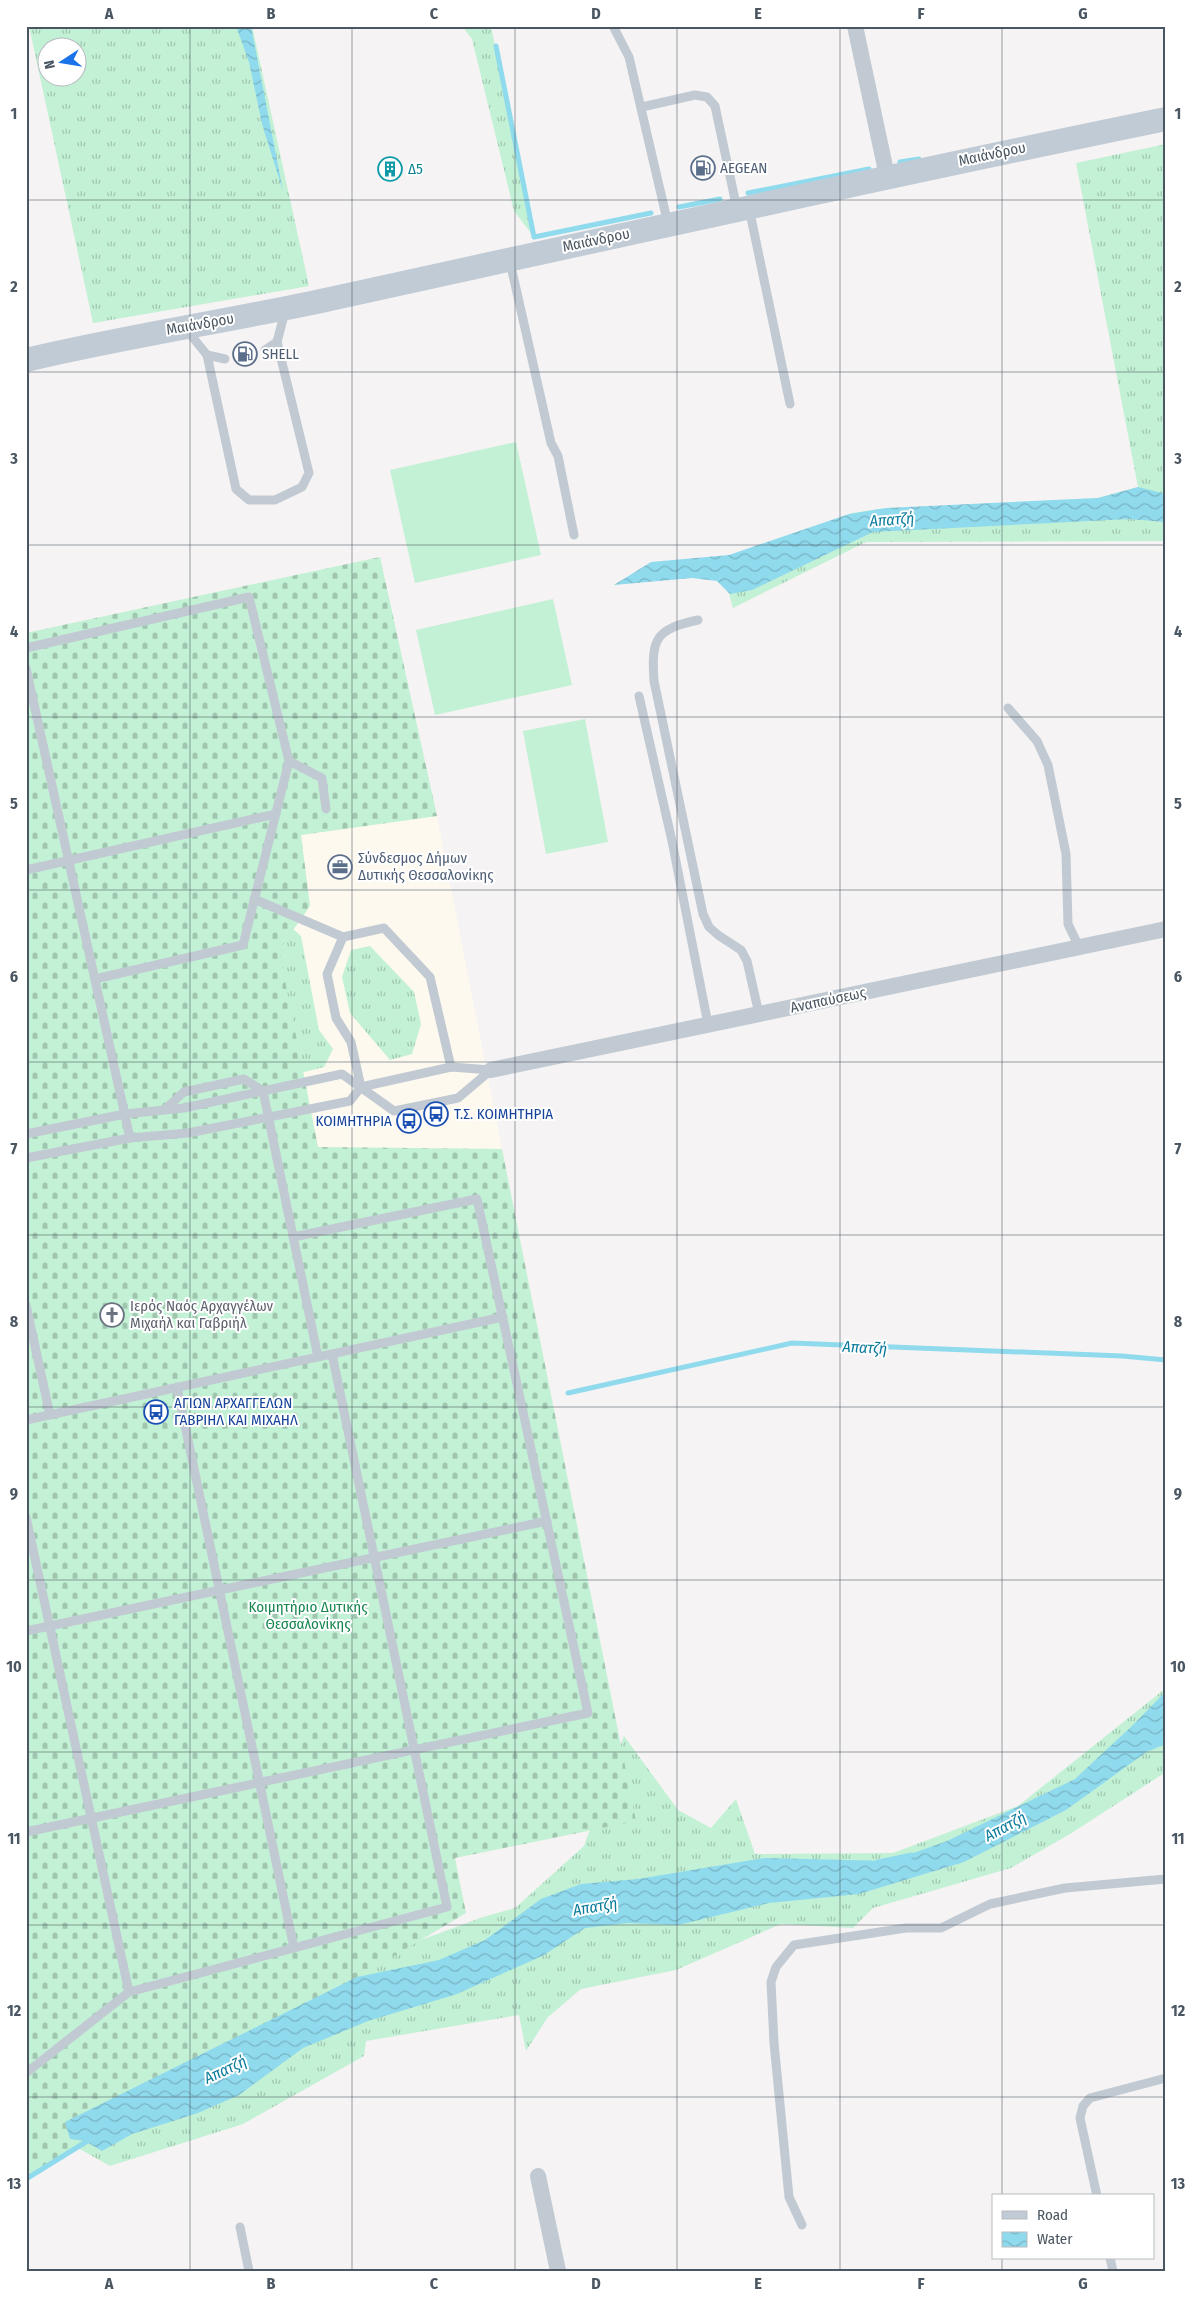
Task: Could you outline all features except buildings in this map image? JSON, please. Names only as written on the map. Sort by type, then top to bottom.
[{"type":"main road","name":"Μαιάνδρου","points":[[26,360],[99,342],[290,308],[887,176],[1166,119]]},
{"type":"street","points":[[855,26],[887,176]]},
{"type":"street","name":"Αναπαύσεως","points":[[490,1070],[1166,929]]},
{"type":"street","points":[[538,2176],[558,2271]]},
{"type":"lane","points":[[613,26],[629,57],[668,224]]},
{"type":"lane","points":[[642,108],[695,95],[708,96],[715,106],[743,208],[790,404]]},
{"type":"lane","points":[[510,259],[551,444],[558,456],[574,535]]},
{"type":"lane","points":[[184,327],[207,355],[236,489],[249,500],[275,500],[302,487],[309,473],[277,342],[283,319],[290,308]]},
{"type":"lane","points":[[266,350],[277,342]]},
{"type":"lane","points":[[207,355],[225,359]]},
{"type":"lane","points":[[26,648],[249,597],[289,761],[243,945],[95,979]]},
{"type":"lane","points":[[698,620],[660,634],[655,648],[654,681],[703,914],[709,927],[741,950],[747,961],[759,1014]]},
{"type":"lane","points":[[26,668],[130,1138]]},
{"type":"lane","points":[[639,696],[672,841],[708,1024]]},
{"type":"lane","points":[[1008,708],[1037,741],[1048,765],[1066,854],[1068,924],[1079,947]]},
{"type":"lane","points":[[289,761],[322,778],[326,809]]},
{"type":"lane","points":[[26,870],[276,814]]},
{"type":"lane","points":[[254,900],[343,937],[384,928],[430,977],[451,1067]]},
{"type":"lane","points":[[343,937],[327,974],[336,1018],[350,1042],[361,1087]]},
{"type":"lane","points":[[26,1158],[130,1138],[188,1133],[350,1101],[361,1087],[451,1067],[490,1070]]},
{"type":"lane","points":[[26,1134],[125,1114],[184,1108],[342,1074],[394,1112],[458,1098],[490,1070]]},
{"type":"lane","points":[[164,1110],[184,1092],[244,1079],[263,1092],[318,1357]]},
{"type":"lane","points":[[26,1832],[588,1714],[477,1199],[293,1237]]},
{"type":"lane","points":[[26,1306],[50,1415]]},
{"type":"lane","points":[[26,1420],[503,1316]]},
{"type":"lane","points":[[26,2073],[129,1992],[447,1908],[332,1354]]},
{"type":"lane","points":[[176,1388],[294,1948]]},
{"type":"lane","points":[[26,1517],[129,1992]]},
{"type":"lane","points":[[26,1631],[546,1521]]},
{"type":"lane","points":[[802,2226],[789,2198],[774,2043],[771,1982],[776,1967],[794,1946],[906,1928],[941,1928],[990,1904],[1065,1888],[1166,1879]]},
{"type":"lane","points":[[1097,2194],[1080,2118],[1083,2106],[1090,2098],[1166,2078]]},
{"type":"lane","points":[[240,2227],[249,2271]]},
{"type":"shaded area","points":[[437,816],[502,1149],[318,1147],[279,950],[310,906],[301,835]]},
{"type":"green space","points":[[29,26],[252,26],[309,286],[93,323],[42,88],[88,88],[88,38],[38,38],[38,68]]},
{"type":"green space","points":[[462,26],[491,26],[534,237],[514,211],[472,39]]},
{"type":"green space","points":[[1166,144],[1166,541],[866,542],[733,608],[725,579],[852,513],[880,509],[1098,498],[1138,487],[1076,163]]},
{"type":"green space","points":[[516,442],[541,555],[415,583],[390,470]]},
{"type":"green space","name":"Κοιμητήριο Δυτικής Θεσσαλονίκης","points":[[380,557],[437,816],[301,835],[310,906],[279,950],[318,1147],[502,1149],[636,1821],[455,1858],[466,1913],[26,2176],[26,633]]},
{"type":"green space","points":[[553,599],[572,685],[435,715],[416,630]]},
{"type":"green space","points":[[585,719],[608,842],[546,854],[523,731]]},
{"type":"green space","points":[[263,926],[293,929],[301,936],[319,1030],[333,1049],[324,1067],[273,1080]]},
{"type":"green space","points":[[370,946],[414,992],[421,1024],[412,1054],[390,1060],[350,1013],[342,977],[351,950]]},
{"type":"green space","points":[[1166,1688],[1166,1772],[1070,1834],[1011,1868],[873,1908],[853,1928],[781,1924],[676,1970],[581,1989],[548,2017],[526,2051],[519,2015],[366,2041],[364,2056],[243,2124],[110,2166],[76,2147],[356,1964],[483,1917],[515,1908],[584,1846],[624,1736],[678,1810],[711,1828],[736,1799],[755,1854],[893,1853],[1018,1806]]},
{"type":"water","points":[[236,26],[251,26],[283,191],[262,124],[249,62]]},
{"type":"water","points":[[1138,487],[1166,494],[1166,522],[1129,519],[873,532],[752,590],[730,594],[717,581],[692,578],[614,585],[651,562],[729,555],[849,514],[886,508],[1098,498]]},
{"type":"water","points":[[1166,1691],[1166,1738],[1066,1810],[964,1862],[859,1894],[769,1903],[678,1925],[628,1923],[585,1928],[544,1955],[457,1994],[368,2021],[303,2048],[239,2095],[198,2113],[132,2134],[102,2151],[85,2141],[70,2139],[65,2122],[357,1977],[439,1960],[485,1940],[541,1899],[581,1884],[638,1879],[764,1858],[891,1861],[947,1841],[1075,1779]]},
{"type":"waterway","points":[[496,46],[534,237],[651,213]]},
{"type":"waterway","points":[[900,162],[919,159]]},
{"type":"waterway","points":[[748,193],[869,169]]},
{"type":"waterway","points":[[679,207],[720,199]]},
{"type":"waterway","name":"Απατζή","points":[[568,1393],[792,1343],[1122,1356],[1166,1360]]},
{"type":"waterway","name":"Απατζή","points":[[1150,1748],[1166,1741]]},
{"type":"waterway","name":"Απατζή","points":[[878,1862],[912,1855]]},
{"type":"waterway","name":"Απατζή","points":[[26,2179],[89,2140]]},
{"type":"place","name":"AEGEAN","points":[[703,168]]},
{"type":"place","name":"Δ5","points":[[390,169]]},
{"type":"place","name":"SHELL","points":[[245,354]]},
{"type":"place","name":"Σύνδεσμος Δήμων Δυτικής Θεσσαλονίκης","points":[[340,867]]},
{"type":"place","name":"Τ.Σ. ΚΟΙΜΗΤΗΡΙΑ","points":[[436,1114]]},
{"type":"place","name":"ΚΟΙΜΗΤΗΡΙΑ","points":[[409,1121]]},
{"type":"place","name":"Ιερός Ναός Αρχαγγέλων Μιχαήλ και Γαβριήλ","points":[[112,1315]]},
{"type":"place","name":"ΑΓΙΩΝ ΑΡΧΑΓΓΕΛΩΝ ΓΑΒΡΙΗΛ ΚΑΙ ΜΙΧΑΗΛ","points":[[156,1412]]}]
